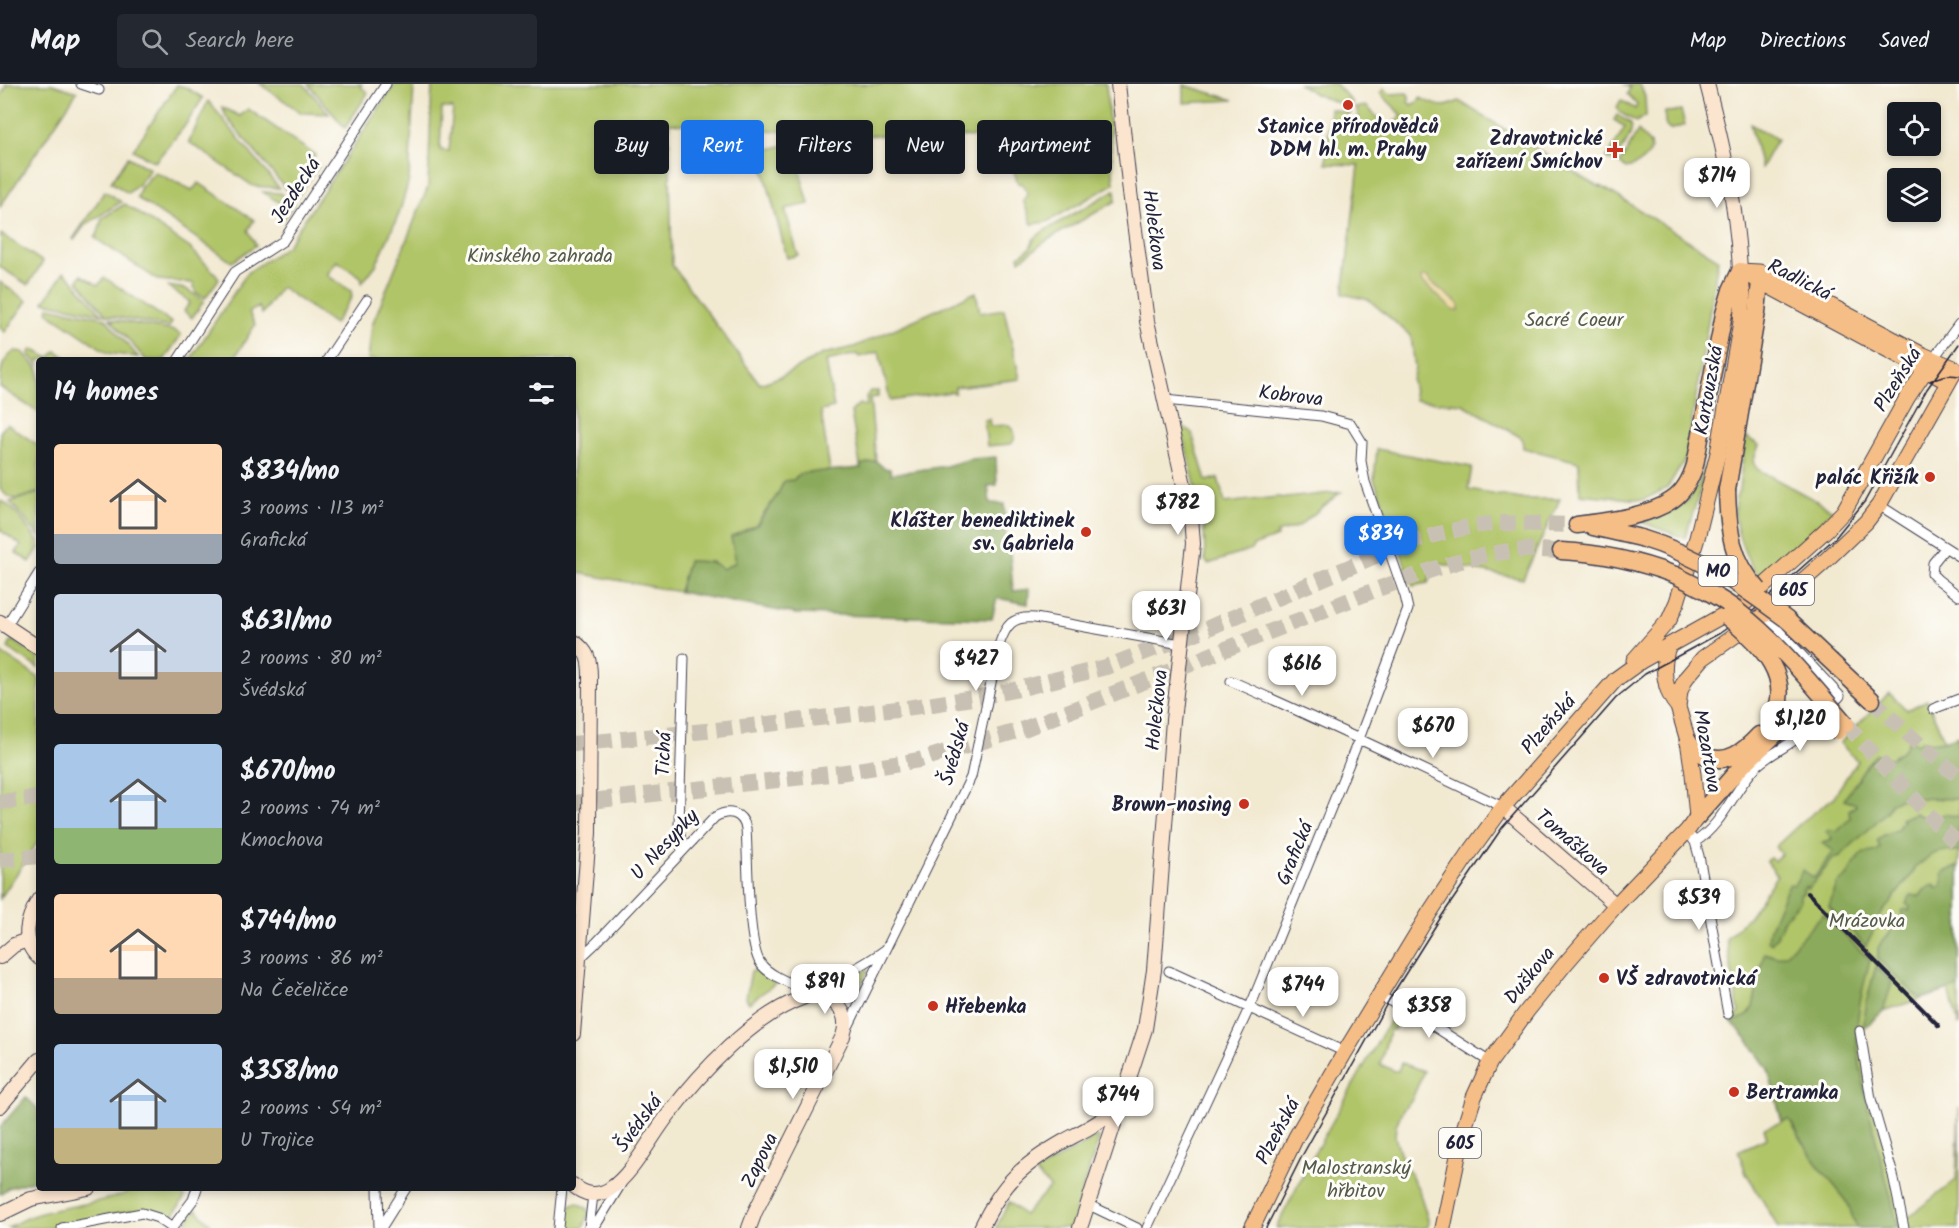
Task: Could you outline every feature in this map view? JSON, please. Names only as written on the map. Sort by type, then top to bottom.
[{"type":"highway","name":"MO","points":[[1740,271],[1728,298],[1695,465],[1687,484],[1673,499],[1656,508],[1618,519],[1577,525],[1641,538],[1683,553],[1722,573],[1786,619],[1872,700]]},
{"type":"highway","points":[[1760,281],[1727,490],[1730,536],[1744,573],[1786,619]]},
{"type":"highway","name":"MO","points":[[1561,551],[1598,554],[1634,562],[1675,575],[1709,593],[1739,612],[1774,642],[1843,728],[1808,720],[1775,727]]},
{"type":"highway","points":[[1675,575],[1749,636],[1769,660],[1780,683],[1775,727],[1697,817]]},
{"type":"highway","points":[[1688,741],[1693,749],[1701,754],[1711,759],[1722,760],[1731,758],[1775,727]]},
{"type":"main road","name":"Radlická","points":[[1740,271],[1929,364],[1956,374]]},
{"type":"main road","name":"Radlická","points":[[1740,271],[1768,274],[1787,281],[1929,364]]},
{"type":"main road","name":"Kartouzská","points":[[1616,679],[1669,620],[1689,567],[1712,485],[1731,380],[1743,304],[1740,271]]},
{"type":"main road","name":"Plzeňská","points":[[1252,1228],[1296,1137],[1345,1052],[1499,805],[1616,679],[1641,661],[1745,603],[1826,530],[1844,511],[1929,364]]},
{"type":"main road","name":"605","points":[[1764,615],[1838,549],[1879,506],[1956,374]]},
{"type":"main road","name":"Mozartova","points":[[1697,817],[1688,741],[1678,707],[1682,686],[1698,663],[1764,615]]},
{"type":"main road","points":[[1668,646],[1664,662],[1665,677],[1669,695],[1678,707]]},
{"type":"main road","name":"Duškova","points":[[1443,1228],[1462,1132],[1474,1097],[1490,1062],[1527,1011],[1616,905],[1691,837],[1697,817]]},
{"type":"street","points":[[81,84],[99,90]]},
{"type":"street","name":"Jezdecká","points":[[180,357],[235,272],[284,241],[386,84]]},
{"type":"street","name":"Holečkova","points":[[1080,1228],[1145,1029],[1154,970],[1173,720],[1193,531],[1148,321],[1118,84]]},
{"type":"street","name":"Kartouzská","points":[[1707,84],[1726,164],[1738,240],[1740,271]]},
{"type":"street","points":[[329,357],[367,300]]},
{"type":"street","name":"Plzeňská","points":[[1929,364],[1959,324]]},
{"type":"street","name":"Kobrova","points":[[1165,400],[1322,416],[1351,424],[1362,442],[1361,461],[1365,482]]},
{"type":"street","name":"Grafická","points":[[1147,1228],[1250,1008],[1359,739],[1408,609],[1365,482]]},
{"type":"street","points":[[1879,506],[1959,556]]},
{"type":"street","points":[[1945,548],[1933,563],[1932,574],[1959,596]]},
{"type":"street","points":[[36,577],[3,624],[36,646]]},
{"type":"street","points":[[1728,1014],[1691,837],[1709,832],[1721,818],[1739,788],[1760,764],[1801,736],[1840,696],[1764,615]]},
{"type":"street","name":"Švédská","points":[[843,1036],[971,777],[999,645],[1010,624],[1021,618],[1035,618],[1181,644]]},
{"type":"street","points":[[576,643],[581,646],[590,660],[589,833],[576,961]]},
{"type":"street","name":"Tichá","points":[[682,852],[679,825],[684,658]]},
{"type":"street","points":[[1231,681],[1499,805]]},
{"type":"street","points":[[1933,709],[1959,699]]},
{"type":"street","name":"Tomáškova","points":[[1499,805],[1616,905]]},
{"type":"street","name":"U Nesypky","points":[[576,961],[719,814],[729,812],[742,818],[746,828],[752,942],[761,965],[782,980],[813,994]]},
{"type":"street","points":[[36,904],[27,925],[27,940],[36,955]]},
{"type":"street","points":[[0,957],[14,945],[27,940]]},
{"type":"street","name":"Švédská","points":[[593,1195],[607,1191],[617,1183],[635,1162],[668,1114],[695,1082],[745,1032],[778,1009],[813,994],[824,985],[873,960],[888,948]]},
{"type":"street","points":[[1168,971],[1345,1052]]},
{"type":"street","points":[[813,994],[834,1002],[841,1008],[846,1026],[843,1036]]},
{"type":"street","points":[[1379,996],[1407,1009],[1490,1062]]},
{"type":"street","points":[[1860,1031],[1870,1100],[1893,1175],[1904,1228]]},
{"type":"street","name":"Zapova","points":[[749,1228],[843,1036]]},
{"type":"street","points":[[0,1106],[36,1064]]},
{"type":"street","points":[[981,1228],[995,1201],[1015,1175],[1033,1160],[1107,1116],[1120,1103]]},
{"type":"street","points":[[594,1228],[635,1162]]},
{"type":"street","points":[[576,1188],[593,1195],[589,1228]]},
{"type":"street","points":[[0,1214],[32,1199],[73,1191]]},
{"type":"street","points":[[62,1228],[142,1213],[158,1218],[172,1228],[193,1200],[196,1191]]},
{"type":"street","points":[[378,1191],[380,1228]]},
{"type":"street","points":[[380,1228],[404,1191]]},
{"type":"street","points":[[558,1228],[562,1191]]},
{"type":"street","points":[[1088,1204],[1137,1228]]},
{"type":"green space","points":[[5,84],[52,84],[77,92],[0,207],[0,96],[7,86]]},
{"type":"green space","points":[[260,84],[304,84],[329,114],[302,113]]},
{"type":"green space","points":[[308,84],[362,84],[360,86],[368,93],[345,128]]},
{"type":"green space","points":[[395,84],[414,84],[409,180],[399,214],[376,265],[362,283],[361,277],[337,261],[327,275],[351,291],[352,297],[334,324],[281,287],[262,314],[259,307],[249,312],[255,325],[235,357],[192,357],[247,273],[287,246]]},
{"type":"green space","name":"Kinského zahrada","points":[[432,84],[1106,84],[1109,120],[977,120],[977,137],[965,137],[965,120],[885,120],[885,136],[873,135],[873,120],[776,120],[776,131],[764,130],[764,120],[681,120],[681,124],[669,123],[672,265],[760,384],[782,376],[823,354],[854,347],[976,292],[980,313],[1004,309],[1020,379],[955,387],[955,393],[890,401],[879,352],[826,361],[834,408],[821,411],[830,471],[802,473],[793,480],[784,481],[778,494],[756,525],[731,537],[736,562],[723,569],[711,562],[688,561],[679,592],[576,573],[576,357],[368,357],[372,325],[428,187]],"holes":[[[442,108],[453,108],[449,151],[440,150]]]},
{"type":"green space","points":[[1299,84],[1336,84],[1353,103],[1350,107],[1317,95]]},
{"type":"green space","points":[[1640,84],[1645,97],[1646,116],[1636,122],[1619,112],[1617,107],[1621,100],[1635,109],[1637,105],[1627,94],[1630,88],[1625,85]]},
{"type":"green space","points":[[177,85],[203,98],[184,127],[155,162],[133,150]]},
{"type":"green space","points":[[1184,85],[1234,100],[1184,103]]},
{"type":"green space","name":"Sacré Coeur","points":[[1384,89],[1390,94],[1407,93],[1412,105],[1420,98],[1444,106],[1459,101],[1718,259],[1686,458],[1667,488],[1643,500],[1580,494],[1579,462],[1523,448],[1522,438],[1463,404],[1415,400],[1412,380],[1415,368],[1411,336],[1369,300],[1343,294],[1359,165],[1326,164],[1330,109],[1350,113],[1337,126],[1339,129],[1354,128],[1359,123],[1355,108],[1366,106],[1388,128],[1402,115],[1380,93]]},
{"type":"green space","points":[[208,101],[279,188],[253,186],[189,142]]},
{"type":"green space","points":[[222,107],[240,116],[248,109],[315,155],[312,159],[319,166],[295,200],[227,118]]},
{"type":"green space","points":[[1681,111],[1685,125],[1670,130],[1665,124],[1665,112]]},
{"type":"green space","points":[[1617,115],[1630,123],[1631,132],[1622,149],[1611,161],[1606,158],[1610,157],[1625,127],[1614,120]]},
{"type":"green space","points":[[1750,124],[1777,139],[1761,168]]},
{"type":"green space","points":[[1638,131],[1650,144],[1651,150],[1641,162],[1626,169],[1620,163]]},
{"type":"green space","points":[[776,147],[776,174],[801,174],[809,204],[785,209],[798,255],[787,258],[764,171],[764,151]]},
{"type":"green space","points":[[128,157],[150,169],[139,184],[128,193],[111,182]]},
{"type":"green space","points":[[1112,159],[1114,184],[1047,222],[1032,224],[1023,200],[1027,191],[1023,184],[1018,183],[1015,174],[1112,174]]},
{"type":"green space","points":[[155,172],[192,190],[199,183],[254,220],[248,230],[256,245],[232,262],[137,198],[141,187]]},
{"type":"green space","points":[[1115,190],[1116,201],[1049,239],[1020,260],[1019,256],[1030,248],[1034,239],[1042,232]]},
{"type":"green space","points":[[105,191],[121,202],[85,225],[74,240],[73,239]]},
{"type":"green space","points":[[263,192],[280,193],[294,204],[283,220],[278,216],[284,206]]},
{"type":"green space","points":[[125,204],[190,248],[216,274],[219,279],[205,298],[196,293],[193,283],[158,280],[95,238],[102,218]]},
{"type":"green space","points":[[1,234],[43,262],[28,285],[0,267]]},
{"type":"green space","points":[[64,272],[70,277],[102,314],[44,302]]},
{"type":"green space","points":[[81,275],[98,285],[105,278],[172,323],[169,327],[106,315],[78,281]]},
{"type":"green space","points":[[0,282],[27,301],[5,332],[0,328]]},
{"type":"green space","points":[[167,286],[186,289],[204,301],[192,318],[184,311],[190,302]]},
{"type":"green space","points":[[49,307],[105,318],[138,357],[108,353],[47,312]]},
{"type":"green space","points":[[110,319],[175,331],[181,335],[166,357],[143,357]]},
{"type":"green space","points":[[32,349],[47,357],[36,357],[36,362],[29,354]]},
{"type":"green space","points":[[15,351],[23,352],[36,367],[36,411],[0,387],[1,371],[10,355]]},
{"type":"green space","points":[[56,351],[65,357],[50,357]]},
{"type":"green space","points":[[870,391],[878,391],[878,397],[870,398],[876,461],[860,465],[851,412],[859,404],[867,406],[866,397]]},
{"type":"green space","points":[[989,419],[990,426],[1009,425],[1011,427],[1015,436],[1011,444],[987,446],[984,420]]},
{"type":"green space","points":[[7,424],[36,444],[36,493],[14,498],[9,497],[0,489],[0,432]]},
{"type":"green space","points":[[1180,424],[1192,433],[1206,481],[1218,478],[1225,503],[1341,492],[1299,526],[1277,533],[1277,537],[1253,546],[1251,550],[1208,564],[1205,560],[1204,521]]},
{"type":"green space","points":[[1746,437],[1759,445],[1753,462],[1757,469],[1833,510],[1760,578],[1741,542],[1735,512]]},
{"type":"green space","points":[[1377,449],[1472,467],[1468,490],[1521,499],[1560,499],[1523,579],[1441,564],[1435,565],[1428,583],[1413,586],[1374,479]]},
{"type":"green space","points":[[996,457],[997,485],[988,486],[990,503],[1004,504],[1006,541],[1009,542],[1013,591],[1029,589],[1028,604],[997,598],[992,619],[796,614],[679,592],[688,561],[711,562],[723,569],[736,562],[731,537],[757,525],[784,481],[793,480],[802,473],[861,468],[860,465],[876,461],[884,468],[890,469],[891,474],[946,466],[970,459]]},
{"type":"green space","points":[[1705,466],[1703,481],[1685,538],[1641,522],[1674,510],[1690,497],[1696,489]]},
{"type":"green space","points":[[36,494],[36,532],[10,502]]},
{"type":"green space","points":[[0,501],[16,512],[36,539],[36,553],[30,562],[16,553],[21,545],[0,530]]},
{"type":"green space","points":[[12,640],[36,656],[36,667],[8,648]]},
{"type":"green space","points":[[0,652],[36,676],[36,845],[0,899]]},
{"type":"green space","name":"Mrázovka","points":[[1889,693],[1907,710],[1927,700],[1945,741],[1959,736],[1959,1026],[1949,990],[1883,1011],[1860,1032],[1871,1100],[1907,1218],[1956,1180],[1959,1107],[1959,1228],[1779,1228],[1746,1173],[1738,1151],[1767,1138],[1764,1128],[1782,1122],[1768,1069],[1732,1022],[1739,1012],[1726,939],[1751,914],[1777,875],[1766,861],[1770,858],[1774,861],[1781,854],[1775,847],[1833,798],[1857,761],[1840,743]]},
{"type":"green space","points":[[1959,736],[1959,799],[1911,798],[1909,793],[1905,800],[1904,797],[1891,803],[1886,812],[1868,830],[1840,856],[1834,858],[1808,889],[1806,886],[1803,889],[1800,902],[1785,917],[1781,929],[1777,932],[1778,935],[1771,943],[1768,940],[1770,928],[1787,888],[1790,884],[1794,885],[1803,870],[1814,878],[1834,851],[1822,843],[1832,838],[1826,831],[1828,829],[1836,831],[1850,819],[1849,810],[1856,804],[1844,800],[1876,754],[1890,759],[1905,748],[1910,739],[1917,744],[1921,741],[1940,742]]},
{"type":"green space","points":[[1915,813],[1927,819],[1932,816],[1939,818],[1944,814],[1959,817],[1959,851],[1937,853],[1914,867],[1915,870],[1882,913],[1866,946],[1829,907],[1837,884],[1847,876],[1861,854],[1877,851],[1880,847],[1877,841],[1884,835],[1897,830],[1903,820],[1901,819]]},
{"type":"green space","points":[[1959,866],[1959,987],[1920,999],[1878,959],[1878,948],[1883,939],[1888,936],[1895,922],[1903,918],[1901,911],[1904,909],[1909,911],[1910,907],[1906,904],[1911,895],[1920,896],[1924,890],[1935,884],[1935,888],[1941,887],[1944,872]]},
{"type":"green space","points":[[1823,914],[1870,960],[1859,1012],[1857,1044],[1864,1090],[1898,1228],[1857,1228],[1846,1200],[1816,1163],[1789,1119],[1782,1121],[1768,1069],[1732,1022],[1747,1016],[1753,1007],[1764,953],[1777,957],[1786,954]]},
{"type":"green space","points":[[1876,966],[1892,983],[1883,1011],[1863,1029],[1867,1000]]},
{"type":"green space","points":[[867,969],[857,994],[843,984],[843,982]]},
{"type":"green space","points":[[760,970],[776,983],[749,1003],[746,998],[751,971]]},
{"type":"green space","name":"Malostranský hřbitov","points":[[1393,1015],[1399,1017],[1394,1030],[1390,1029],[1380,1064],[1394,1071],[1398,1071],[1401,1063],[1424,1071],[1412,1099],[1402,1111],[1396,1126],[1395,1137],[1402,1159],[1419,1190],[1429,1223],[1427,1228],[1276,1228],[1314,1154]]},
{"type":"green space","points":[[26,1097],[36,1107],[36,1180],[8,1188],[0,1194],[0,1127]]},
{"type":"green space","points":[[1097,1137],[1099,1139],[1070,1228],[996,1228],[1009,1202],[1024,1215],[1050,1187],[1035,1172]]},
{"type":"green space","points":[[130,1191],[180,1191],[185,1197],[174,1214],[170,1216],[142,1210],[51,1228],[8,1228],[43,1212]]},
{"type":"green space","points":[[578,1203],[588,1209],[589,1215],[583,1228],[565,1228],[568,1209]]},
{"type":"green space","points":[[196,1209],[214,1228],[182,1228]]},
{"type":"sand","points":[[1424,276],[1459,304],[1459,310],[1453,310],[1422,283],[1421,278]]},
{"type":"tunnel","points":[[576,744],[906,708],[1014,690],[1106,667],[1206,629],[1398,546],[1438,534],[1499,523],[1577,525]]},
{"type":"tunnel","points":[[576,803],[839,773],[919,760],[1024,729],[1375,590],[1430,571],[1467,559],[1505,552],[1561,551]]},
{"type":"tunnel","points":[[1872,700],[1921,746],[1959,777]]},
{"type":"tunnel","points":[[1847,725],[1959,845]]},
{"type":"tunnel","points":[[0,802],[36,798]]},
{"type":"tunnel","points":[[0,860],[36,856]]},
{"type":"tram line","points":[[1266,1228],[1302,1156],[1389,1000],[1441,917],[1502,828],[1617,697],[1645,674],[1720,633],[1754,610],[1835,538],[1865,501],[1927,389],[1959,344]]},
{"type":"tram line","points":[[1930,381],[1944,376],[1959,376]]},
{"type":"railway","points":[[1808,893],[1939,1026]]},
{"type":"place","name":"Stanice přírodovědců DDM hl. m. Prahy","points":[[1348,105]]},
{"type":"place","name":"Zdravotnické zařízení Smíchov","points":[[1615,150]]},
{"type":"place","name":"palác Křižík","points":[[1930,477]]},
{"type":"place","name":"Klášter benediktinek sv. Gabriela","points":[[1086,532]]},
{"type":"place","name":"Brown-nosing","points":[[1244,804]]},
{"type":"place","name":"VŠ zdravotnická","points":[[1604,978]]},
{"type":"place","name":"Hřebenka","points":[[933,1006]]},
{"type":"place","name":"Bertramka","points":[[1734,1092]]}]
